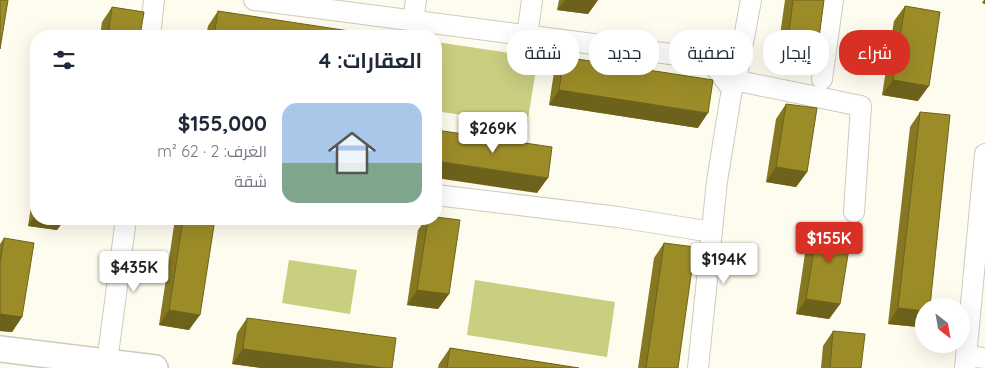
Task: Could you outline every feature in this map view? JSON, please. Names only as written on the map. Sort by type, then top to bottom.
[{"type":"street","points":[[151,30],[154,0]]},
{"type":"street","points":[[254,0],[294,3],[507,33]]},
{"type":"street","points":[[412,21],[416,0]]},
{"type":"street","points":[[528,30],[532,0]]},
{"type":"street","points":[[698,368],[717,181],[732,89],[730,79],[750,0]]},
{"type":"street","points":[[822,79],[833,0]]},
{"type":"street","points":[[579,43],[709,59],[730,79],[861,106],[854,212]]},
{"type":"street","points":[[972,361],[985,154]]},
{"type":"street","points":[[442,195],[618,217],[712,232]]},
{"type":"street","points":[[107,362],[125,225]]},
{"type":"street","points":[[0,349],[155,368]]},
{"type":"green space","points":[[442,43],[507,52],[507,75],[535,75],[527,125],[442,112]]},
{"type":"green space","points":[[289,260],[357,270],[350,314],[282,303]]},
{"type":"green space","points":[[475,280],[615,302],[607,357],[467,335]]},
{"type":"building","points":[[0,0],[8,0],[0,49]]},
{"type":"building","points":[[793,0],[824,0],[820,30],[789,30]]},
{"type":"building","points":[[905,6],[940,12],[929,86],[893,80],[894,75],[910,75],[910,30],[901,30]]},
{"type":"building","points":[[112,7],[144,12],[141,30],[109,30]]},
{"type":"building","points":[[218,11],[343,30],[215,30]]},
{"type":"building","points":[[579,59],[589,61],[589,75],[659,75],[659,72],[669,73],[669,75],[713,80],[708,113],[559,90],[561,75],[579,75]]},
{"type":"building","points":[[786,104],[817,108],[807,172],[776,167]]},
{"type":"building","points":[[920,112],[950,115],[931,298],[915,298],[915,310],[898,308]]},
{"type":"building","points":[[442,131],[552,147],[548,178],[442,162]]},
{"type":"building","points":[[442,218],[460,220],[449,294],[417,290],[427,225],[442,225]]},
{"type":"building","points":[[182,225],[214,225],[200,315],[169,310]]},
{"type":"building","points":[[818,225],[852,230],[840,304],[806,299]]},
{"type":"building","points":[[4,238],[34,243],[22,317],[0,314],[0,263]]},
{"type":"building","points":[[664,243],[695,247],[678,368],[646,368]]},
{"type":"building","points":[[247,318],[396,338],[392,368],[243,349]]},
{"type":"building","points":[[833,331],[865,334],[861,368],[830,368]]},
{"type":"building","points":[[450,348],[579,368],[447,368]]}]
